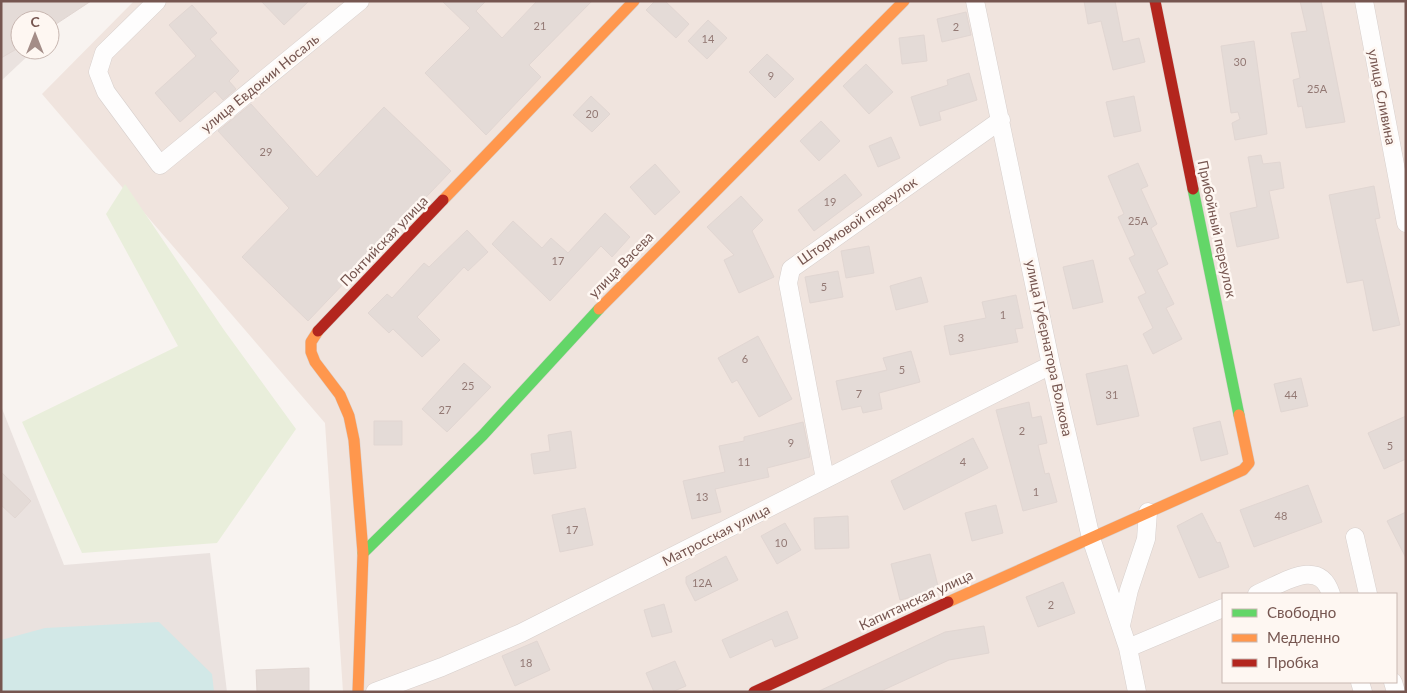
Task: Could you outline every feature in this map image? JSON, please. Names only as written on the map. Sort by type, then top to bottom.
[{"type":"street","name":"улица Евдокии Носаль","points":[[157,1],[104,53],[98,72],[106,92],[160,165],[360,1]]},
{"type":"street","name":"Понтийская улица","points":[[362,553],[354,440],[349,416],[340,394],[315,362],[311,352],[311,342],[317,332],[634,1]]},
{"type":"street","name":"улица Васева","points":[[362,553],[483,435],[621,286],[904,1]]},
{"type":"street","name":"улица Губернатора Волкова","points":[[975,1],[1051,365],[1091,538],[1128,648],[1137,692]]},
{"type":"street","name":"Прибойный переулок","points":[[1155,1],[1249,463]]},
{"type":"street","name":"улица Сливина","points":[[1364,1],[1406,223]]},
{"type":"street","name":"Штормовой переулок","points":[[825,479],[788,283],[791,268],[1000,120]]},
{"type":"street","name":"Матросская улица","points":[[375,692],[442,667],[521,633],[1051,365]]},
{"type":"street","name":"Капитанская улица","points":[[754,692],[984,585],[1243,470],[1249,463]]},
{"type":"street","points":[[1121,627],[1128,590],[1146,539],[1148,512]]},
{"type":"street","points":[[1355,536],[1368,593]]},
{"type":"street","points":[[358,692],[362,553]]},
{"type":"street","points":[[1259,593],[1303,575],[1314,574],[1323,578],[1330,593]]},
{"type":"street","points":[[1128,648],[1222,608]]},
{"type":"shaded area","points":[[1,1],[10,10],[10,60],[23,60],[1,81]]},
{"type":"shaded area","points":[[134,1],[1406,1],[1406,692],[343,692],[325,423],[42,94]]},
{"type":"shaded area","points":[[1,406],[64,565],[210,553],[227,692],[1,692]]},
{"type":"shaded area","points":[[159,622],[212,674],[214,692],[1,692],[1,640],[45,628]]},
{"type":"green space","points":[[125,184],[224,330],[296,429],[217,543],[82,553],[22,422],[178,346],[106,214]]},
{"type":"building","points":[[1,1],[91,1],[60,21],[60,10],[10,10],[10,53],[1,58]]},
{"type":"building","points":[[261,1],[309,1],[284,25]]},
{"type":"building","points":[[442,1],[486,1],[476,11],[502,38],[537,1],[592,1],[529,65],[541,77],[486,135],[425,73],[470,28]]},
{"type":"building","points":[[655,1],[665,1],[689,24],[676,38],[646,10]]},
{"type":"building","points":[[1084,1],[1115,1],[1123,42],[1139,38],[1145,62],[1113,70],[1101,21],[1088,24]]},
{"type":"building","points":[[1300,1],[1321,1],[1345,122],[1306,128],[1302,106],[1298,107],[1293,80],[1300,78],[1291,33],[1307,31]]},
{"type":"building","points":[[192,5],[217,33],[210,39],[239,71],[229,81],[236,89],[223,100],[215,91],[180,122],[155,93],[196,56],[169,25]]},
{"type":"building","points":[[966,12],[971,35],[942,42],[937,19]]},
{"type":"building","points":[[708,20],[727,38],[707,59],[688,41]]},
{"type":"building","points":[[924,35],[927,61],[902,64],[899,38]]},
{"type":"building","points":[[1254,41],[1267,134],[1235,140],[1232,123],[1240,119],[1238,112],[1231,113],[1221,46]]},
{"type":"building","points":[[767,54],[794,79],[775,98],[749,72]]},
{"type":"building","points":[[866,64],[893,92],[869,114],[843,86]]},
{"type":"building","points":[[969,73],[977,100],[939,112],[941,120],[920,126],[911,97],[948,85],[947,80]]},
{"type":"building","points":[[591,96],[610,114],[592,132],[573,115]]},
{"type":"building","points":[[1134,96],[1141,131],[1114,137],[1106,102]]},
{"type":"building","points":[[251,104],[317,177],[384,107],[451,171],[308,321],[242,257],[289,208],[218,131]]},
{"type":"building","points":[[821,121],[840,141],[819,161],[800,141]]},
{"type":"building","points":[[891,137],[900,158],[878,167],[869,146]]},
{"type":"building","points":[[1261,155],[1263,164],[1280,162],[1284,188],[1269,191],[1279,238],[1237,247],[1230,213],[1257,207],[1248,157]]},
{"type":"building","points":[[1138,163],[1148,186],[1141,189],[1157,224],[1151,228],[1168,264],[1157,270],[1174,304],[1166,308],[1182,339],[1153,354],[1143,334],[1153,328],[1138,297],[1146,293],[1129,258],[1135,255],[1118,217],[1124,214],[1108,176]]},
{"type":"building","points":[[655,164],[680,192],[655,215],[630,187]]},
{"type":"building","points":[[845,174],[862,195],[814,231],[798,210]]},
{"type":"building","points":[[1374,186],[1380,218],[1375,219],[1400,325],[1373,331],[1363,280],[1347,283],[1329,195]]},
{"type":"building","points":[[741,196],[763,220],[752,231],[774,277],[739,293],[724,260],[734,255],[707,227]]},
{"type":"building","points":[[605,213],[630,237],[612,257],[601,246],[550,301],[492,244],[513,221],[542,248],[551,238],[568,253]]},
{"type":"building","points":[[467,230],[488,252],[468,271],[464,267],[417,317],[440,340],[422,357],[393,329],[389,333],[368,313],[387,294],[392,298],[424,263],[429,267]]},
{"type":"building","points":[[869,246],[874,273],[846,278],[841,251]]},
{"type":"building","points":[[1093,260],[1103,302],[1073,309],[1063,267]]},
{"type":"building","points":[[838,271],[843,297],[810,303],[805,277]]},
{"type":"building","points":[[921,277],[928,302],[896,310],[890,286]]},
{"type":"building","points":[[1016,295],[1023,328],[1015,329],[1018,342],[950,355],[944,326],[986,318],[982,302]]},
{"type":"building","points":[[758,336],[792,399],[759,417],[737,380],[732,383],[718,358]]},
{"type":"building","points":[[911,351],[920,382],[879,393],[882,409],[863,413],[861,406],[842,410],[836,381],[887,370],[883,358]]},
{"type":"building","points":[[464,363],[491,387],[447,432],[422,409]]},
{"type":"building","points":[[1127,365],[1139,416],[1097,425],[1086,374]]},
{"type":"building","points":[[1301,378],[1308,406],[1281,412],[1274,384]]},
{"type":"building","points":[[1029,402],[1032,418],[1041,416],[1047,443],[1038,445],[1045,474],[1049,473],[1057,502],[1023,511],[996,410]]},
{"type":"building","points":[[1406,416],[1406,459],[1384,469],[1368,433]]},
{"type":"building","points":[[374,421],[402,421],[402,445],[374,445]]},
{"type":"building","points":[[1220,421],[1228,454],[1201,461],[1193,428]]},
{"type":"building","points":[[803,422],[810,457],[767,468],[769,477],[715,489],[721,512],[692,519],[683,481],[725,472],[719,446],[744,441],[744,437]]},
{"type":"building","points":[[571,431],[576,468],[534,474],[531,454],[550,451],[548,435]]},
{"type":"building","points":[[973,438],[988,468],[904,510],[891,481]]},
{"type":"building","points":[[1,472],[31,501],[15,518],[1,505]]},
{"type":"building","points":[[1308,485],[1322,522],[1254,547],[1240,510]]},
{"type":"building","points":[[996,505],[1003,533],[972,541],[965,513]]},
{"type":"building","points":[[585,508],[593,545],[560,552],[552,515]]},
{"type":"building","points":[[1406,512],[1406,558],[1387,521]]},
{"type":"building","points":[[1202,513],[1217,543],[1220,542],[1229,567],[1199,578],[1177,526]]},
{"type":"building","points":[[848,516],[849,548],[815,549],[814,518]]},
{"type":"building","points":[[785,523],[801,550],[777,564],[761,536]]},
{"type":"building","points":[[930,554],[939,590],[900,600],[891,564]]},
{"type":"building","points":[[726,556],[738,580],[695,601],[686,583],[686,577]]},
{"type":"building","points":[[1063,582],[1075,613],[1038,627],[1026,597]]},
{"type":"building","points":[[664,604],[672,632],[652,637],[644,610]]},
{"type":"building","points":[[787,611],[798,638],[775,647],[772,639],[730,658],[722,640]]},
{"type":"building","points":[[984,626],[989,653],[949,660],[879,692],[817,692],[945,632]]},
{"type":"building","points":[[537,641],[550,670],[515,686],[502,656]]},
{"type":"building","points":[[675,661],[686,686],[672,692],[654,692],[646,673]]},
{"type":"building","points":[[309,668],[309,692],[257,692],[256,670]]},
{"type":"traffic: fast","points":[[1193,189],[1239,415]]},
{"type":"traffic: fast","points":[[363,553],[483,435],[599,309]]},
{"type":"traffic: slow","points":[[443,200],[634,1]]},
{"type":"traffic: slow","points":[[599,309],[904,1]]},
{"type":"traffic: slow","points":[[318,331],[311,342],[311,352],[315,362],[340,395],[349,416],[354,440],[363,553],[358,692]]},
{"type":"traffic: slow","points":[[948,602],[1243,470],[1249,463],[1239,415]]},
{"type":"traffic: jam","points":[[1155,1],[1193,189]]},
{"type":"traffic: jam","points":[[318,331],[443,200]]},
{"type":"traffic: jam","points":[[754,692],[948,602]]}]
